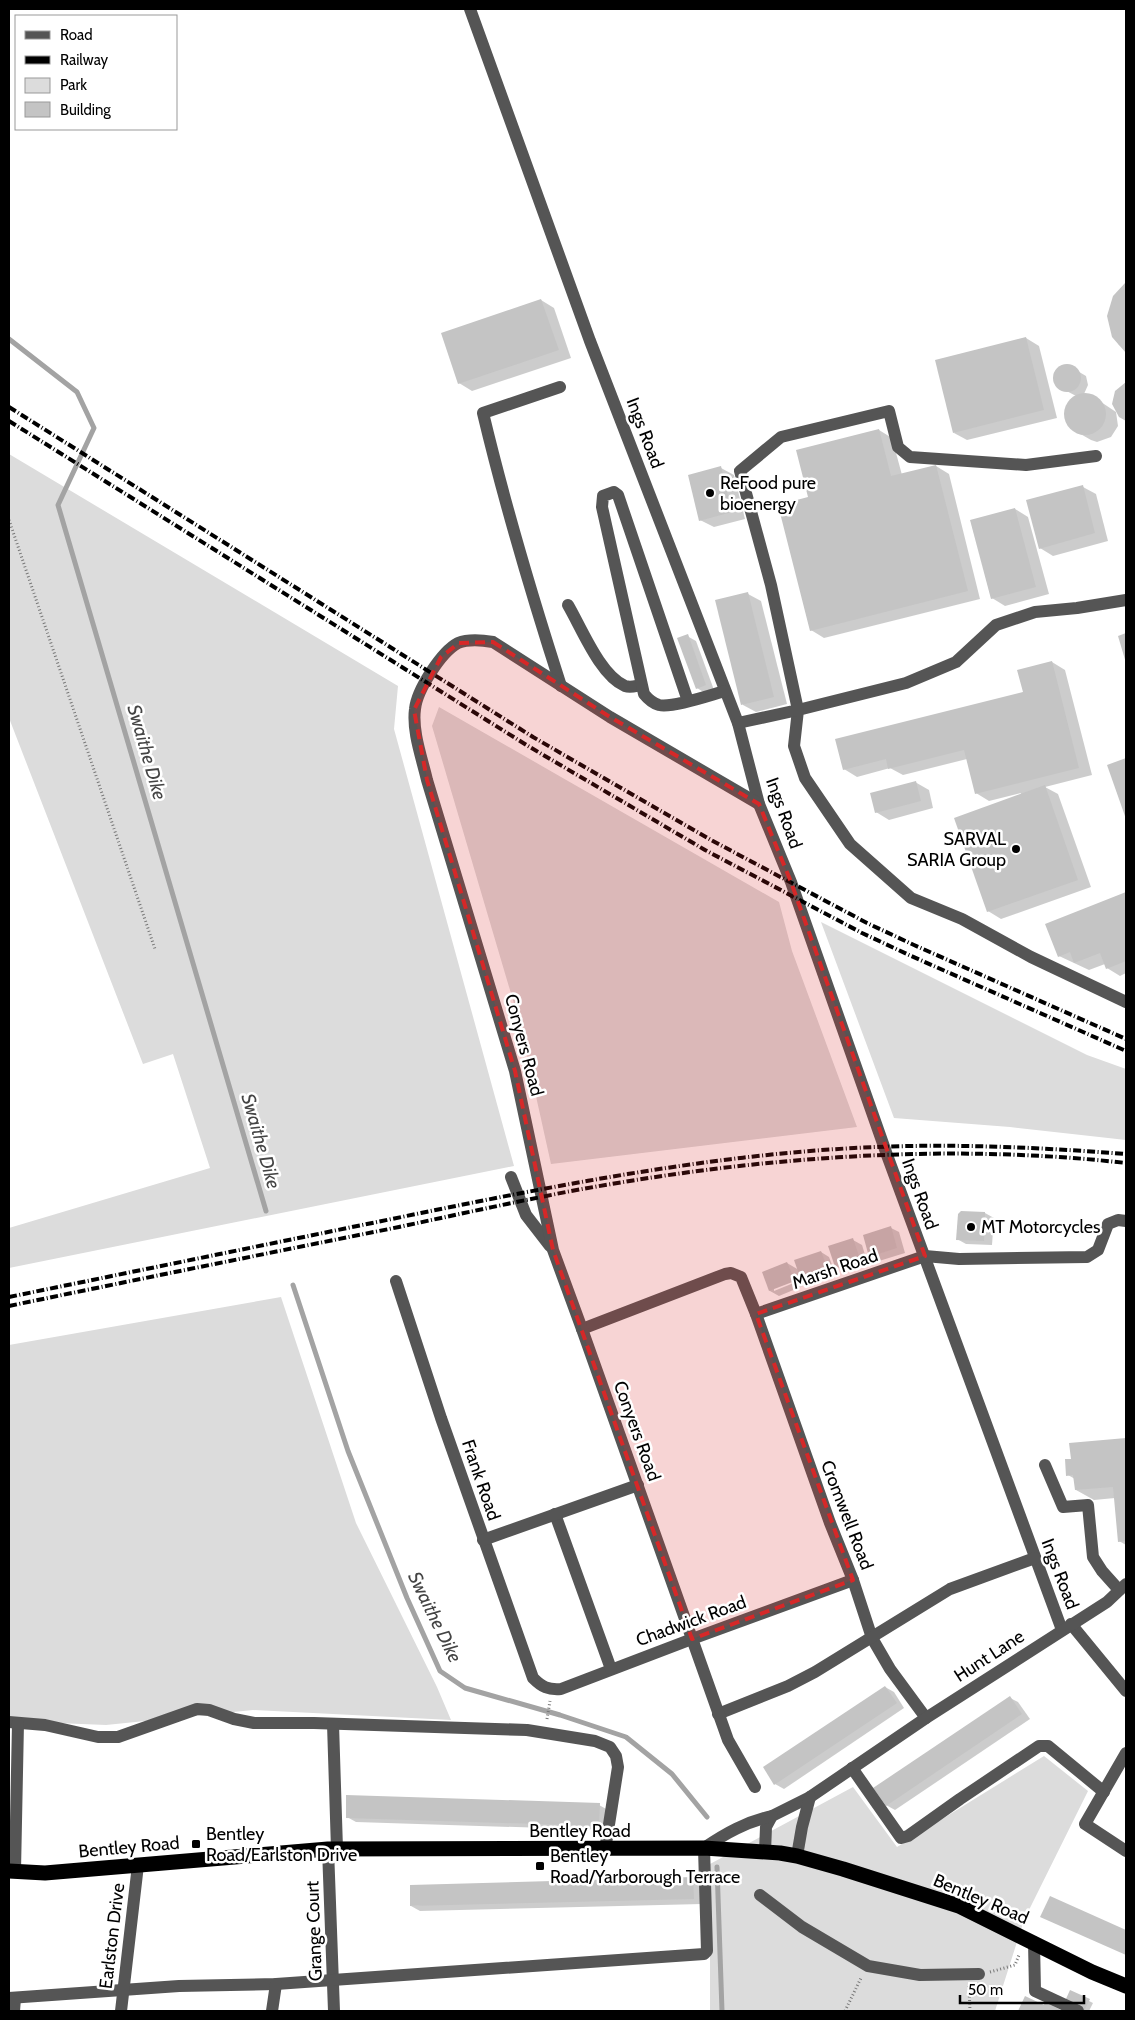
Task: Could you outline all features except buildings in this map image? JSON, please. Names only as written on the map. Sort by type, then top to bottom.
[{"type":"highway","name":"Bentley Road","points":[[12,1871],[45,1873],[333,1849],[605,1850],[704,1848],[765,1852],[797,1856],[844,1868],[959,1906],[1031,1940],[1092,1972],[1126,1986]]},
{"type":"street","name":"Ings Road","points":[[470,9],[590,341],[738,723],[759,804],[791,882],[887,1155],[1035,1558],[1067,1627]]},
{"type":"street","points":[[560,387],[483,413],[533,598],[561,686]]},
{"type":"street","points":[[1096,456],[1026,465],[910,457],[898,447],[889,411],[781,437],[740,471],[771,584],[798,710],[794,746],[805,778],[850,844],[911,898],[962,919],[1030,958],[1126,1002]]},
{"type":"street","points":[[688,701],[618,495],[614,492],[604,496],[602,507],[644,694],[651,702],[660,706],[670,706],[725,691]]},
{"type":"street","points":[[738,723],[798,710],[906,682],[956,662],[996,625],[1035,612],[1078,608],[1126,600]]},
{"type":"street","points":[[568,605],[602,665],[611,676],[624,685],[631,687],[641,685]]},
{"type":"street","name":"Conyers Road","points":[[755,1787],[728,1740],[718,1714],[582,1328],[552,1250],[515,1071],[427,780],[417,738],[414,710],[417,699],[441,657],[459,643],[479,640],[492,642],[610,717],[759,804]]},
{"type":"street","points":[[511,1177],[526,1214],[552,1250]]},
{"type":"street","points":[[925,1256],[959,1260],[1087,1256],[1098,1250],[1108,1224],[1118,1220],[1126,1221]]},
{"type":"street","name":"Marsh Road","points":[[756,1314],[925,1256]]},
{"type":"street","name":"Cromwell Road","points":[[582,1328],[731,1273],[741,1277],[745,1283],[830,1523],[853,1580],[872,1638],[890,1669],[926,1718]]},
{"type":"street","name":"Frank Road","points":[[396,1281],[483,1540],[533,1678],[546,1688]]},
{"type":"street","points":[[1045,1465],[1063,1506],[1088,1505],[1093,1557],[1102,1572],[1123,1587]]},
{"type":"street","points":[[483,1540],[638,1485]]},
{"type":"street","points":[[555,1514],[611,1669]]},
{"type":"street","points":[[718,1714],[788,1686],[872,1638],[950,1590],[1035,1558]]},
{"type":"street","name":"Chadwick Road","points":[[546,1688],[561,1689],[853,1580]]},
{"type":"street","name":"Hunt Lane","points":[[704,1848],[726,1833],[754,1820],[772,1816],[810,1797],[926,1718],[1107,1602],[1123,1587]]},
{"type":"street","points":[[1067,1627],[1126,1691]]},
{"type":"street","points":[[12,1871],[13,1723],[44,1726],[98,1737],[118,1736],[198,1709],[209,1710],[234,1719],[254,1723],[527,1730],[595,1741],[610,1747],[616,1756],[618,1767],[605,1850]]},
{"type":"street","name":"Grange Court","points":[[333,1724],[334,2011]]},
{"type":"street","points":[[852,1768],[901,1838],[908,1836],[960,1798],[1039,1746],[1048,1746],[1104,1792]]},
{"type":"street","points":[[1126,1753],[1084,1824],[1126,1851]]},
{"type":"street","points":[[797,1856],[810,1797]]},
{"type":"street","points":[[765,1852],[766,1827],[772,1816]]},
{"type":"street","points":[[14,2011],[12,1998],[123,1989],[224,1984],[276,1984],[704,1954],[707,1951],[704,1848]]},
{"type":"street","name":"Earlston Drive","points":[[121,2011],[138,1866]]},
{"type":"street","points":[[760,1895],[802,1927],[868,1966],[920,1975],[974,1975]]},
{"type":"street","points":[[1031,1940],[1035,1991],[1078,2011]]},
{"type":"street","points":[[272,2011],[276,1984]]},
{"type":"path","points":[[9,520],[156,949]]},
{"type":"path","points":[[545,1733],[546,1688]]},
{"type":"path","points":[[970,2011],[974,1975],[1015,1966],[1031,1940]]},
{"type":"path","points":[[845,2011],[868,1966]]},
{"type":"highlighted area","points":[[493,642],[610,717],[759,804],[791,882],[925,1256],[756,1314],[853,1580],[692,1639],[553,1250],[515,1071],[427,780],[414,710],[441,657],[459,643]]},
{"type":"green space","points":[[9,454],[398,686],[394,729],[514,1166],[9,1268],[9,1228],[210,1168],[173,1054],[143,1064],[9,718]]},
{"type":"green space","points":[[439,707],[779,902],[792,951],[857,1127],[551,1164],[520,1024],[432,726]]},
{"type":"green space","points":[[821,922],[1087,1055],[1126,1069],[1126,1140],[1010,1127],[894,1118]]},
{"type":"green space","points":[[281,1297],[356,1523],[437,1687],[451,1720],[253,1710],[106,1725],[9,1721],[9,1345]]},
{"type":"green space","points":[[1044,1756],[1088,1791],[1024,1920],[995,2011],[710,2011],[710,1864],[853,1787],[897,1847]]},
{"type":"waterway","name":"Swaithe Dike","points":[[9,339],[77,392],[94,428],[58,505],[266,1211]]},
{"type":"waterway","name":"Swaithe Dike","points":[[293,1285],[348,1451],[407,1598],[440,1671],[465,1688],[560,1715],[626,1737],[672,1774],[707,1817]]},
{"type":"waterway","name":"Swaithe Dike","points":[[717,1867],[722,2011]]},
{"type":"railway","points":[[9,407],[533,737],[711,840],[867,923],[1126,1039]]},
{"type":"railway","points":[[9,421],[528,746],[705,850],[862,933],[1126,1051]]},
{"type":"railway","points":[[9,1297],[528,1192],[691,1164],[745,1157],[854,1148],[922,1146],[1058,1149],[1126,1154]]},
{"type":"railway","points":[[9,1306],[566,1192],[705,1170],[775,1162],[915,1154],[986,1154],[1126,1163]]},
{"type":"place","name":"ReFood pure bioenergy","points":[[710,493]]},
{"type":"place","name":"SARVAL SARIA Group","points":[[1016,849]]},
{"type":"place","name":"MT Motorcycles","points":[[971,1227]]},
{"type":"place","name":"Bentley Road/Earlston Drive","points":[[196,1844]]},
{"type":"place","name":"Bentley Road/Yarborough Terrace","points":[[540,1866]]}]
